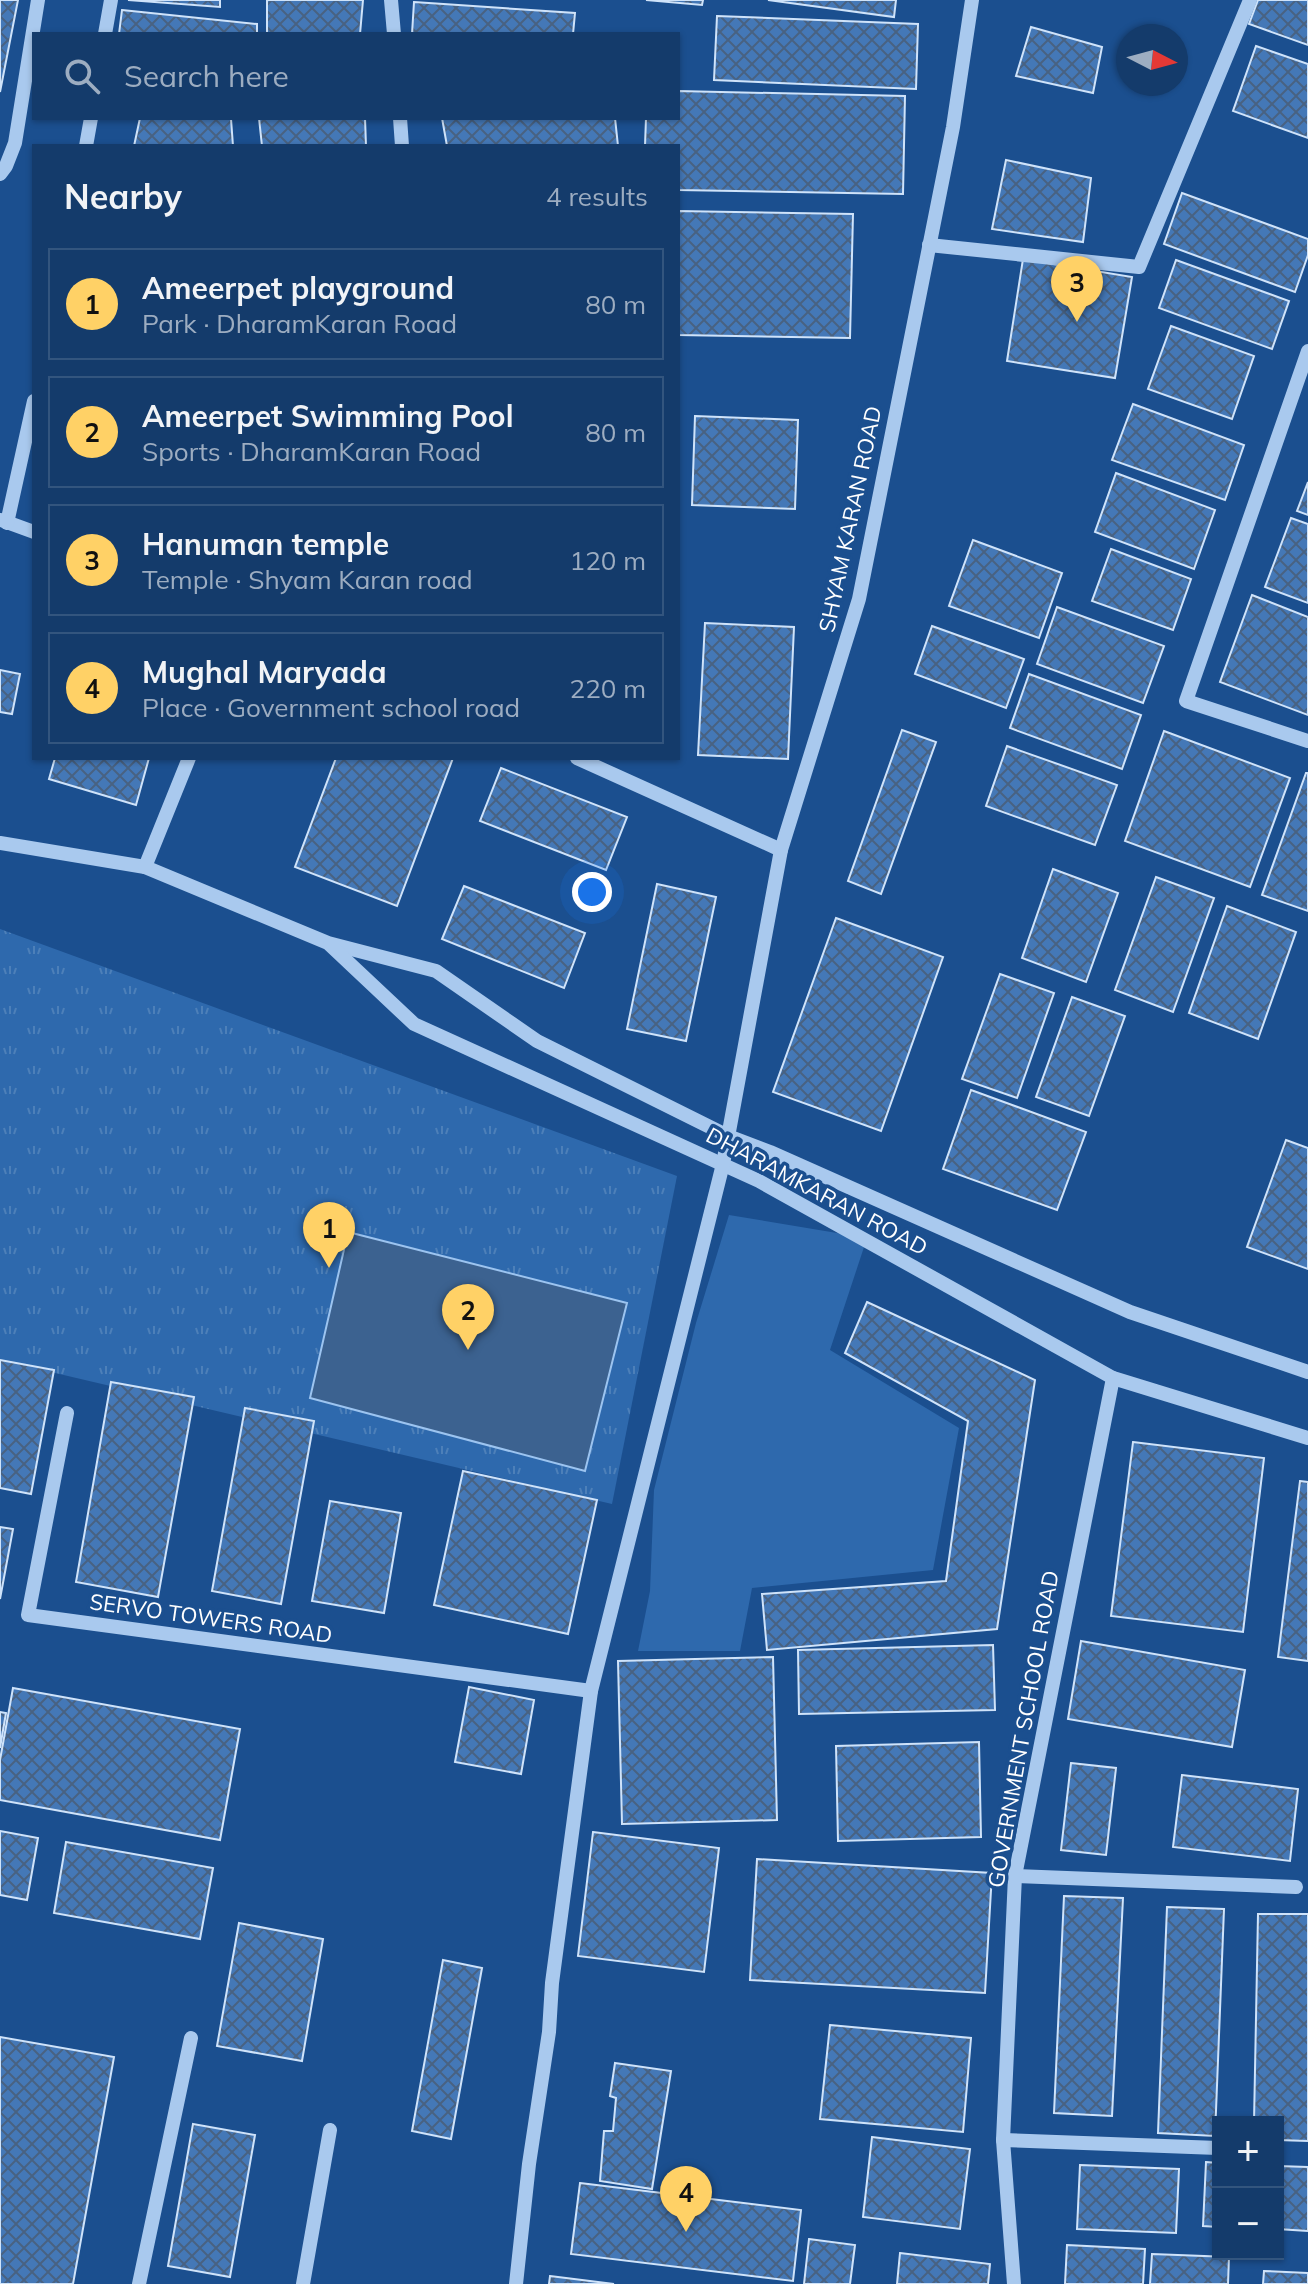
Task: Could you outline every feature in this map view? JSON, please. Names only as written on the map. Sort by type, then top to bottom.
[{"type":"street","points":[[33,32],[38,0]]},
{"type":"street","points":[[105,32],[111,0]]},
{"type":"street","points":[[391,0],[394,32]]},
{"type":"street","name":"SHYAM KARAN ROAD","points":[[516,2284],[591,1691],[723,1164],[781,850],[859,599],[953,127],[972,0]]},
{"type":"street","points":[[929,245],[1139,267],[1250,0]]},
{"type":"street","points":[[0,174],[15,143],[32,37]]},
{"type":"street","points":[[86,144],[91,120]]},
{"type":"street","points":[[400,120],[402,144]]},
{"type":"street","points":[[1308,351],[1186,701],[1308,741]]},
{"type":"street","points":[[32,409],[4,521],[32,531]]},
{"type":"street","points":[[145,867],[188,760]]},
{"type":"street","points":[[581,760],[781,850]]},
{"type":"street","name":"DHARAMKARAN ROAD","points":[[0,843],[145,867],[328,943],[436,971],[537,1041],[728,1136],[1130,1312],[1308,1372]]},
{"type":"street","name":"DHARAMKARAN ROAD","points":[[328,943],[414,1024],[773,1188],[1113,1378],[1308,1438]]},
{"type":"street","name":"GOVERNMENT SCHOOL ROAD","points":[[1014,2284],[1003,2140],[1015,1876],[1113,1378]]},
{"type":"street","name":"SERVO TOWERS ROAD","points":[[67,1413],[28,1615],[591,1691]]},
{"type":"street","points":[[1015,1876],[1296,1887]]},
{"type":"street","points":[[139,2284],[191,2038]]},
{"type":"street","points":[[303,2284],[330,2130]]},
{"type":"street","points":[[1003,2140],[1212,2148]]},
{"type":"green space","points":[[0,929],[677,1176],[612,1504],[0,1360]]},
{"type":"green space","points":[[729,1215],[867,1238],[830,1350],[959,1428],[933,1570],[752,1588],[740,1651],[638,1651],[650,1591],[654,1490],[696,1323]]},
{"type":"shaded area","points":[[348,1232],[627,1303],[585,1471],[310,1398]]},
{"type":"building","points":[[0,0],[18,0],[0,92]]},
{"type":"building","points":[[128,0],[220,0],[220,7]]},
{"type":"building","points":[[267,0],[363,0],[360,32],[267,32]]},
{"type":"building","points":[[646,0],[703,0],[702,5]]},
{"type":"building","points":[[768,0],[896,0],[894,17]]},
{"type":"building","points":[[1258,0],[1308,0],[1308,45],[1249,24]]},
{"type":"building","points":[[414,2],[575,13],[573,32],[412,32]]},
{"type":"building","points":[[122,10],[257,24],[257,32],[119,32]]},
{"type":"building","points":[[717,16],[918,24],[916,89],[714,80]]},
{"type":"building","points":[[1031,27],[1102,47],[1093,93],[1016,76]]},
{"type":"building","points":[[1256,46],[1308,64],[1308,138],[1233,111]]},
{"type":"building","points":[[680,91],[905,96],[903,194],[680,190],[680,144],[645,144],[646,120],[680,120]]},
{"type":"building","points":[[140,120],[231,120],[233,144],[134,144]]},
{"type":"building","points":[[259,120],[365,120],[366,144],[262,144]]},
{"type":"building","points":[[442,120],[615,120],[618,144],[447,144]]},
{"type":"building","points":[[1006,160],[1091,178],[1083,242],[992,229]]},
{"type":"building","points":[[1182,193],[1308,239],[1308,255],[1295,292],[1164,244]]},
{"type":"building","points":[[680,211],[853,214],[850,338],[680,335]]},
{"type":"building","points":[[1023,259],[1132,277],[1115,378],[1007,361]]},
{"type":"building","points":[[1176,260],[1289,301],[1272,349],[1159,308]]},
{"type":"building","points":[[1171,326],[1254,356],[1232,419],[1148,389]]},
{"type":"building","points":[[1133,404],[1244,445],[1225,500],[1112,460]]},
{"type":"building","points":[[695,416],[798,420],[795,509],[692,505]]},
{"type":"building","points":[[1116,473],[1215,510],[1194,569],[1095,532]]},
{"type":"building","points":[[1308,482],[1308,515],[1297,511]]},
{"type":"building","points":[[1291,518],[1308,524],[1308,603],[1265,587]]},
{"type":"building","points":[[973,540],[1062,573],[1039,638],[949,606]]},
{"type":"building","points":[[1111,549],[1191,579],[1173,630],[1092,601]]},
{"type":"building","points":[[1252,595],[1308,617],[1308,715],[1220,682]]},
{"type":"building","points":[[1057,607],[1164,646],[1143,703],[1037,664]]},
{"type":"building","points":[[705,623],[794,627],[788,759],[698,755]]},
{"type":"building","points":[[932,626],[1024,659],[1006,708],[915,674]]},
{"type":"building","points":[[0,670],[20,674],[12,714],[0,712]]},
{"type":"building","points":[[1029,674],[1141,715],[1122,769],[1010,728]]},
{"type":"building","points":[[902,730],[936,742],[881,894],[848,881]]},
{"type":"building","points":[[1164,731],[1290,778],[1250,887],[1125,841]]},
{"type":"building","points":[[1007,746],[1117,785],[1095,845],[986,806]]},
{"type":"building","points":[[54,760],[148,760],[136,805],[49,779]]},
{"type":"building","points":[[335,760],[452,760],[397,906],[295,867]]},
{"type":"building","points":[[501,768],[627,817],[606,870],[480,821]]},
{"type":"building","points":[[1308,773],[1308,911],[1262,895]]},
{"type":"building","points":[[1053,869],[1118,893],[1086,982],[1022,958]]},
{"type":"building","points":[[1156,877],[1214,898],[1173,1012],[1115,990]]},
{"type":"building","points":[[657,884],[716,897],[686,1041],[627,1029]]},
{"type":"building","points":[[464,886],[585,933],[564,988],[442,939]]},
{"type":"building","points":[[1227,906],[1296,932],[1258,1039],[1189,1013]]},
{"type":"building","points":[[836,918],[943,957],[881,1131],[773,1092]]},
{"type":"building","points":[[1000,974],[1054,993],[1017,1098],[962,1079]]},
{"type":"building","points":[[1072,997],[1125,1016],[1089,1116],[1036,1097]]},
{"type":"building","points":[[971,1090],[1086,1132],[1057,1210],[943,1169]]},
{"type":"building","points":[[1286,1140],[1308,1148],[1308,1269],[1247,1247]]},
{"type":"building","points":[[867,1302],[1035,1380],[997,1629],[767,1650],[762,1594],[946,1581],[968,1421],[845,1353]]},
{"type":"building","points":[[0,1360],[54,1370],[31,1494],[0,1488]]},
{"type":"building","points":[[111,1382],[194,1397],[158,1597],[76,1582]]},
{"type":"building","points":[[245,1408],[314,1421],[281,1604],[212,1591]]},
{"type":"building","points":[[1133,1442],[1264,1458],[1243,1632],[1111,1616]]},
{"type":"building","points":[[463,1471],[597,1500],[568,1634],[434,1605]]},
{"type":"building","points":[[1300,1481],[1308,1482],[1308,1661],[1278,1657]]},
{"type":"building","points":[[330,1501],[401,1513],[384,1613],[312,1601]]},
{"type":"building","points":[[0,1527],[13,1529],[0,1599]]},
{"type":"building","points":[[1081,1641],[1245,1670],[1232,1747],[1068,1719]]},
{"type":"building","points":[[993,1645],[995,1710],[799,1714],[798,1650]]},
{"type":"building","points":[[773,1657],[777,1820],[622,1824],[618,1661]]},
{"type":"building","points":[[469,1687],[534,1700],[521,1774],[455,1762]]},
{"type":"building","points":[[13,1688],[240,1729],[220,1840],[0,1800],[0,1760]]},
{"type":"building","points":[[0,1712],[6,1713],[0,1748]]},
{"type":"building","points":[[979,1742],[981,1837],[838,1841],[836,1746]]},
{"type":"building","points":[[1071,1763],[1116,1768],[1106,1855],[1061,1850]]},
{"type":"building","points":[[1182,1775],[1298,1789],[1290,1861],[1173,1847]]},
{"type":"building","points":[[0,1831],[38,1838],[27,1900],[0,1895]]},
{"type":"building","points":[[593,1832],[719,1848],[704,1972],[578,1956]]},
{"type":"building","points":[[66,1842],[213,1868],[200,1939],[54,1913]]},
{"type":"building","points":[[757,1859],[992,1873],[985,1993],[750,1980]]},
{"type":"building","points":[[1064,1896],[1123,1898],[1112,2116],[1054,2113]]},
{"type":"building","points":[[1167,1907],[1224,1909],[1216,2116],[1212,2116],[1212,2136],[1158,2133]]},
{"type":"building","points":[[1258,1914],[1308,1914],[1308,2141],[1284,2140],[1284,2116],[1254,2116]]},
{"type":"building","points":[[239,1923],[323,1939],[302,2061],[217,2046]]},
{"type":"building","points":[[443,1960],[482,1968],[451,2139],[412,2131]]},
{"type":"building","points":[[830,2025],[971,2038],[963,2132],[820,2119]]},
{"type":"building","points":[[0,2037],[114,2057],[73,2284],[0,2284]]},
{"type":"building","points":[[615,2063],[671,2071],[652,2189],[600,2181],[604,2131],[613,2131],[616,2098],[610,2096]]},
{"type":"building","points":[[193,2124],[255,2135],[230,2277],[168,2266]]},
{"type":"building","points":[[872,2137],[970,2149],[960,2229],[863,2217]]},
{"type":"building","points":[[1206,2162],[1212,2162],[1212,2227],[1203,2226]]},
{"type":"building","points":[[1080,2165],[1179,2169],[1176,2233],[1077,2229]]},
{"type":"building","points":[[1284,2166],[1308,2167],[1308,2231],[1284,2229]]},
{"type":"building","points":[[580,2183],[801,2210],[793,2281],[571,2254]]},
{"type":"building","points":[[809,2239],[855,2245],[850,2284],[804,2284]]},
{"type":"building","points":[[1067,2245],[1145,2249],[1143,2284],[1065,2284]]},
{"type":"building","points":[[900,2253],[990,2264],[988,2284],[897,2284]]},
{"type":"building","points":[[1152,2254],[1229,2260],[1228,2284],[1150,2284]]},
{"type":"building","points":[[1264,2271],[1308,2273],[1308,2284],[1263,2284]]},
{"type":"building","points":[[550,2276],[614,2284],[549,2284]]},
{"type":"place","name":"Hanuman temple","points":[[1077,322]]},
{"type":"place","name":"Ameerpet playground","points":[[329,1268]]},
{"type":"place","name":"Ameerpet Swimming Pool","points":[[468,1350]]},
{"type":"place","name":"Mughal Maryada","points":[[686,2232]]}]
